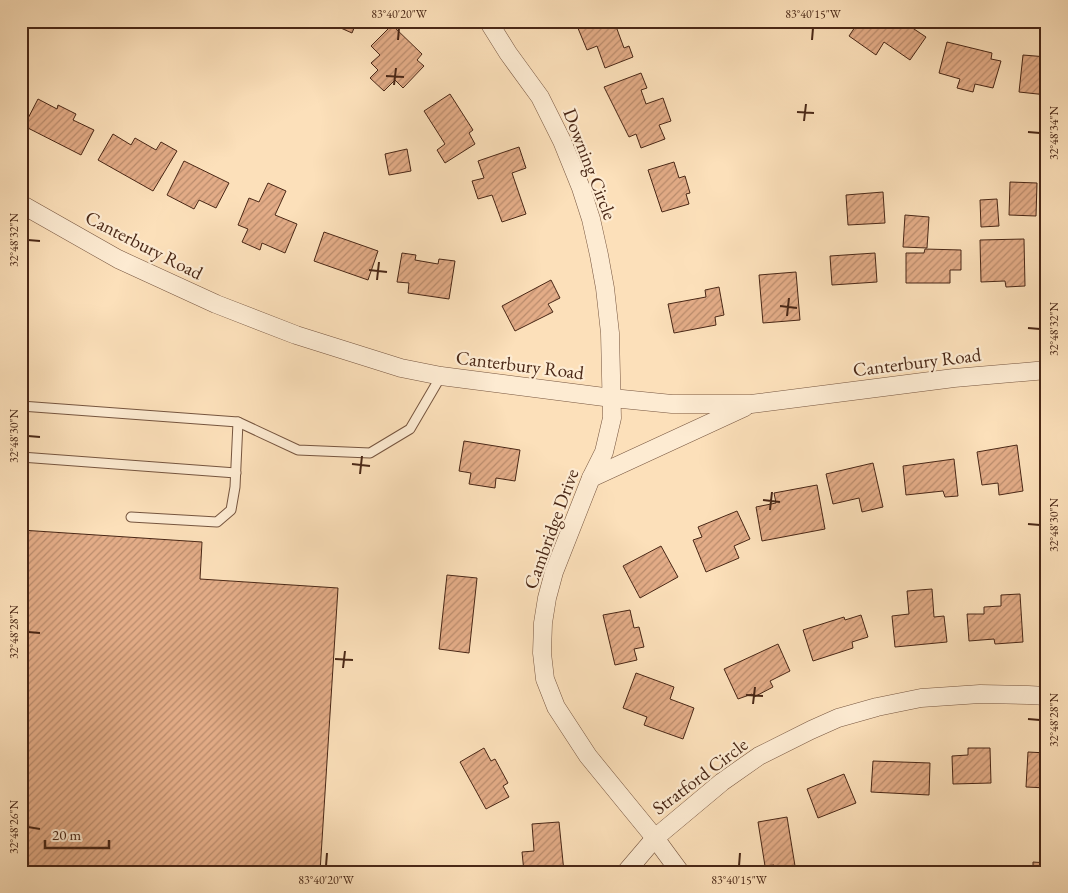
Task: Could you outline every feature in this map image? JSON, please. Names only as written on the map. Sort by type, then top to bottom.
[{"type":"street","name":"Downing Circle","points":[[488,21],[508,53],[540,97],[562,141],[581,188],[599,255],[605,288],[610,333],[612,398]]},
{"type":"street","name":"Canterbury Road","points":[[21,204],[118,259],[216,304],[296,335],[401,368],[441,376],[498,385],[672,404],[751,404],[954,378],[1047,370]]},
{"type":"street","name":"Cambridge Drive","points":[[612,398],[612,418],[604,452],[591,478],[554,572],[547,598],[542,653],[545,679],[556,707],[588,756],[655,838],[680,872]]},
{"type":"street","points":[[591,478],[751,404]]},
{"type":"street","name":"Stratford Circle","points":[[626,872],[655,838],[722,782],[758,756],[838,718],[877,707],[921,698],[980,694],[1047,696]]},
{"type":"lane","points":[[21,406],[238,422],[298,450],[370,453],[410,429],[441,376]]},
{"type":"lane","points":[[131,517],[217,522],[230,510],[235,487],[238,422]]},
{"type":"lane","points":[[21,457],[236,473]]},
{"type":"building","points":[[325,21],[357,21],[352,33]]},
{"type":"building","points":[[575,21],[614,21],[624,48],[629,46],[633,57],[605,68],[597,46],[587,50]]},
{"type":"building","points":[[859,21],[915,21],[911,27],[926,37],[910,60],[884,42],[876,55],[849,36]]},
{"type":"building","points":[[392,25],[422,54],[417,60],[424,66],[403,88],[395,80],[384,91],[370,78],[378,70],[371,63],[380,55],[371,46]]},
{"type":"building","points":[[947,42],[992,53],[991,59],[1001,61],[993,88],[975,84],[973,92],[957,88],[960,79],[939,73]]},
{"type":"building","points":[[1023,55],[1047,57],[1047,95],[1019,92]]},
{"type":"building","points":[[641,73],[647,88],[641,90],[646,104],[663,98],[671,121],[659,125],[665,139],[641,148],[636,134],[629,137],[604,87]]},
{"type":"building","points":[[450,94],[473,130],[469,133],[475,144],[445,163],[437,150],[445,144],[424,111]]},
{"type":"building","points":[[38,99],[57,109],[58,105],[76,114],[73,120],[94,130],[81,155],[24,126]]},
{"type":"building","points":[[113,134],[131,145],[135,138],[156,150],[161,142],[177,151],[153,191],[98,160]]},
{"type":"building","points":[[519,147],[526,168],[512,173],[526,214],[502,222],[492,195],[478,199],[472,181],[484,178],[478,161]]},
{"type":"building","points":[[407,149],[411,171],[389,175],[385,154]]},
{"type":"building","points":[[184,161],[229,183],[216,208],[199,200],[194,209],[167,195]]},
{"type":"building","points":[[674,162],[679,178],[685,176],[690,193],[686,194],[689,204],[662,212],[648,170]]},
{"type":"building","points":[[1010,182],[1037,183],[1036,216],[1009,215]]},
{"type":"building","points":[[268,183],[286,191],[275,215],[297,224],[285,253],[262,243],[260,250],[242,242],[248,229],[238,225],[249,198],[259,202]]},
{"type":"building","points":[[883,192],[885,223],[848,225],[846,195]]},
{"type":"building","points":[[997,199],[999,226],[981,227],[980,200]]},
{"type":"building","points":[[905,215],[929,217],[927,248],[903,247]]},
{"type":"building","points":[[324,232],[378,251],[368,280],[314,261]]},
{"type":"building","points":[[1024,239],[1025,286],[1006,287],[1005,281],[981,282],[980,240]]},
{"type":"building","points":[[925,249],[961,250],[961,270],[950,270],[950,283],[906,283],[906,253],[924,253]]},
{"type":"building","points":[[402,253],[416,255],[415,260],[438,264],[439,259],[455,261],[449,299],[408,293],[409,283],[397,282]]},
{"type":"building","points":[[875,253],[877,282],[832,285],[830,256]]},
{"type":"building","points":[[1045,256],[1047,256],[1047,282],[1044,282]]},
{"type":"building","points":[[796,272],[800,320],[763,323],[759,275]]},
{"type":"building","points":[[551,280],[560,298],[548,304],[553,312],[515,331],[502,306]]},
{"type":"building","points":[[719,287],[724,315],[715,317],[716,325],[674,333],[668,304],[706,297],[705,290]]},
{"type":"building","points":[[464,441],[520,450],[515,481],[496,478],[495,488],[469,484],[471,473],[459,471]]},
{"type":"building","points":[[1017,445],[1023,491],[999,495],[998,483],[982,485],[977,452]]},
{"type":"building","points":[[954,459],[958,496],[945,497],[943,491],[906,495],[903,466]]},
{"type":"building","points":[[873,463],[883,507],[862,512],[859,498],[833,504],[826,474]]},
{"type":"building","points":[[817,485],[825,529],[762,541],[756,507],[776,503],[774,493]]},
{"type":"building","points":[[737,511],[750,539],[734,546],[739,558],[706,572],[693,540],[702,537],[698,527]]},
{"type":"building","points":[[21,530],[202,542],[200,579],[338,588],[320,872],[21,872]]},
{"type":"building","points":[[661,546],[678,577],[640,598],[623,566]]},
{"type":"building","points":[[447,575],[477,578],[469,653],[439,649]]},
{"type":"building","points":[[932,589],[934,617],[944,616],[947,642],[895,647],[892,616],[909,614],[907,591]]},
{"type":"building","points":[[1020,594],[1023,642],[995,644],[994,639],[969,641],[967,614],[984,614],[984,607],[1001,606],[1001,595]]},
{"type":"building","points":[[630,610],[634,628],[639,627],[644,647],[634,649],[637,660],[615,665],[603,615]]},
{"type":"building","points":[[1044,610],[1047,610],[1047,641],[1043,641]]},
{"type":"building","points":[[861,615],[868,637],[852,642],[853,648],[813,661],[803,630],[844,617],[845,620]]},
{"type":"building","points":[[778,644],[790,671],[770,681],[773,687],[754,697],[752,694],[738,699],[724,669]]},
{"type":"building","points":[[636,673],[674,687],[670,699],[694,708],[683,739],[644,725],[647,717],[623,708]]},
{"type":"building","points":[[484,748],[491,761],[495,759],[508,783],[503,786],[509,797],[486,809],[460,762]]},
{"type":"building","points":[[968,748],[990,748],[991,783],[953,784],[952,756],[968,755]]},
{"type":"building","points":[[1028,752],[1047,753],[1047,788],[1026,787]]},
{"type":"building","points":[[873,761],[930,763],[929,795],[871,792]]},
{"type":"building","points":[[844,774],[856,803],[818,818],[807,789]]},
{"type":"building","points":[[787,817],[796,872],[775,872],[774,865],[765,866],[758,822]]},
{"type":"building","points":[[559,822],[564,872],[524,872],[522,852],[534,851],[532,824]]},
{"type":"building","points":[[1033,862],[1047,863],[1047,872],[1033,872]]}]
